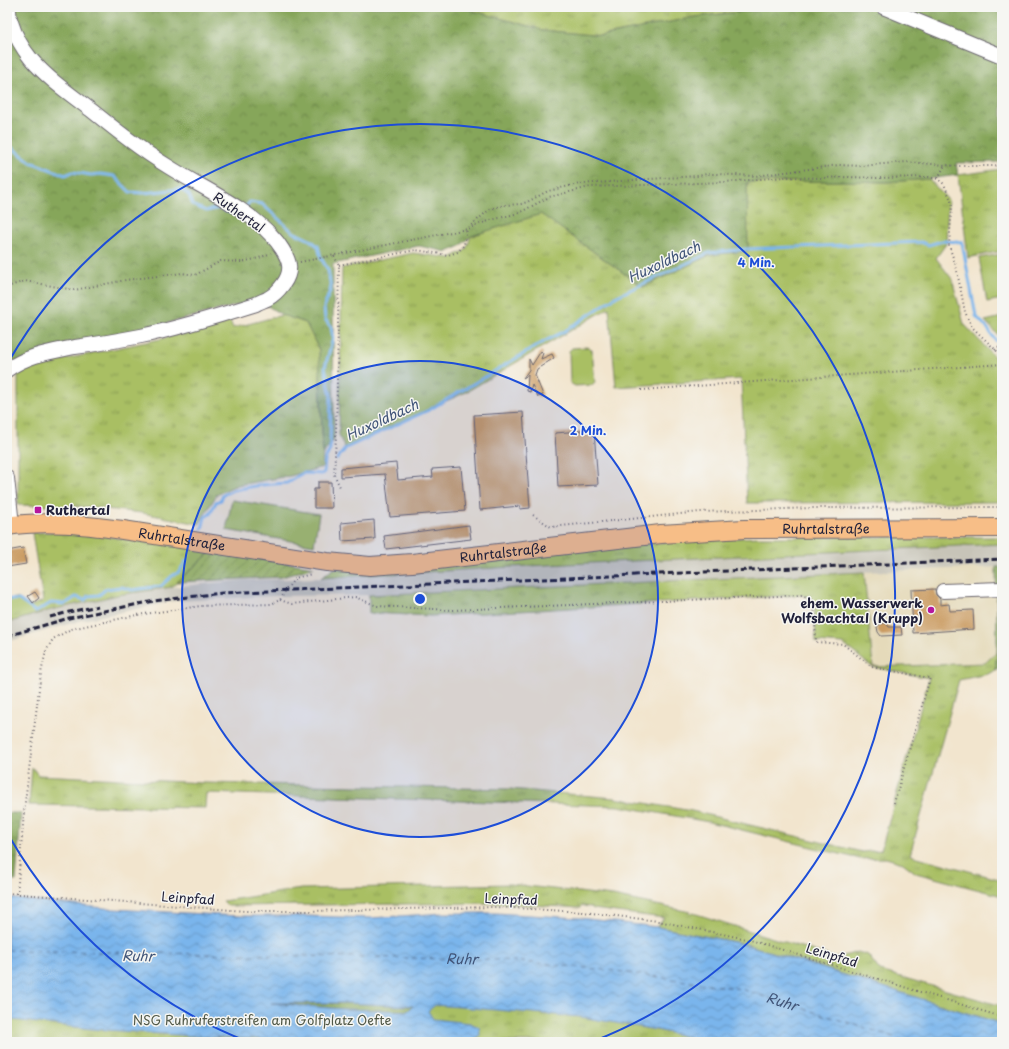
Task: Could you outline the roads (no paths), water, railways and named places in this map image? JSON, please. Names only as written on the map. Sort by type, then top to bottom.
[{"type":"main road","name":"Ruhrtalstraße","points":[[9,525],[62,524],[123,530],[327,562],[370,566],[412,563],[661,534],[744,528],[1002,528]]},
{"type":"street","name":"Ruthertal","points":[[7,370],[27,358],[50,352],[142,336],[176,328],[256,304],[267,298],[283,284],[288,274],[289,265],[282,250],[273,237],[259,223],[247,214],[168,167],[143,150],[54,82],[31,59],[16,37],[10,21],[9,7]]},
{"type":"street","points":[[883,7],[1002,56]]},
{"type":"street","points":[[7,478],[9,525]]},
{"type":"street","points":[[943,591],[1002,588]]},
{"type":"water","name":"Ruhr","points":[[7,898],[114,909],[239,916],[371,918],[443,913],[496,913],[580,918],[657,927],[745,944],[1002,1024],[1002,1042],[710,1042],[657,1030],[581,1017],[435,1005],[428,1011],[433,1019],[470,1023],[479,1027],[480,1035],[473,1042],[335,1042],[206,1037],[92,1029],[13,1020],[7,1021]],"holes":[[[271,1003],[347,1003],[413,1006],[408,1011],[343,1009]]]},
{"type":"waterway","points":[[7,142],[11,147],[31,162],[65,175],[73,172],[91,175],[100,174],[114,176],[130,192],[143,193],[181,189],[189,195],[193,205],[206,211],[219,208],[236,213]]},
{"type":"waterway","points":[[202,529],[205,517],[210,514],[216,502],[221,500],[223,495],[233,490],[261,485],[287,483],[303,473],[322,474],[324,472],[325,459],[330,450],[331,396],[325,367],[333,338],[331,327],[325,319],[324,307],[331,288],[328,270],[321,258],[318,246],[310,240],[293,232],[262,204],[250,202],[244,208]]},
{"type":"waterway","name":"Huxoldbach","points":[[337,459],[346,448],[429,410],[547,340],[565,331],[617,296],[709,253],[747,249],[921,242],[928,245],[942,241],[962,242],[976,316],[988,329],[996,341]]},
{"type":"waterway","points":[[7,599],[19,600],[36,612],[51,603],[65,604],[76,597],[85,600],[88,596],[99,595],[106,589],[121,587],[132,590],[161,586],[179,572],[186,561]]},
{"type":"railway","points":[[7,636],[69,618],[154,601],[222,593],[1002,559]]},
{"type":"railway","points":[[50,617],[98,606]]},
{"type":"place","name":"Ruthertal","points":[[38,510]]},
{"type":"place","name":"ehem. Wasserwerk Wolfsbachtal (Krupp)","points":[[931,610]]},
{"type":"park label","name":"NSG Ruhruferstreifen am Golfplatz Oefte","points":[[262,1020]]}]
